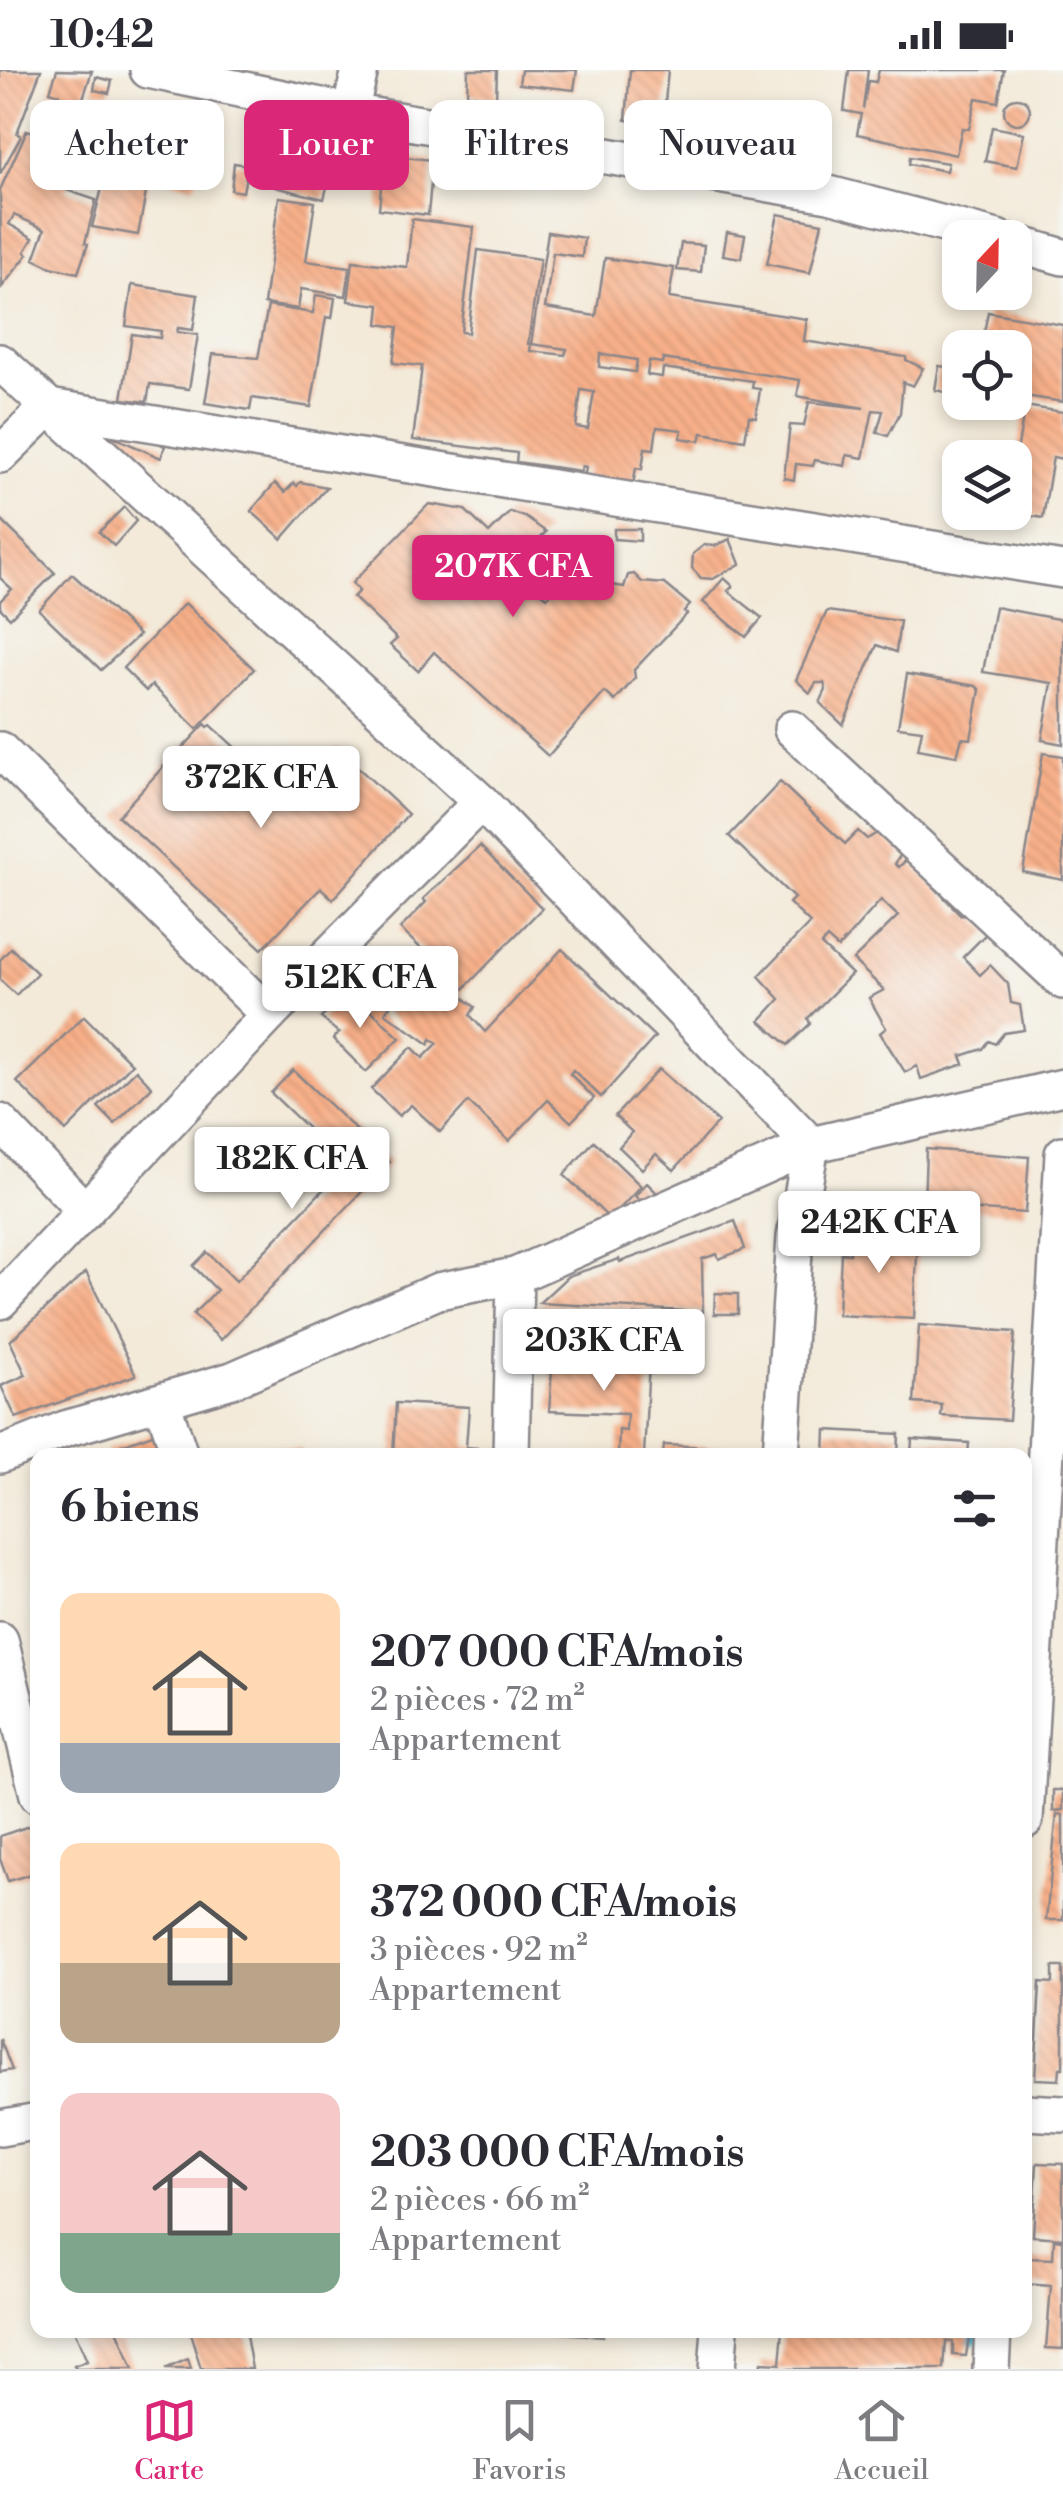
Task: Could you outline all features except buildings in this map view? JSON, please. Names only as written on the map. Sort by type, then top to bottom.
[{"type":"street","points":[[148,70],[292,100]]},
{"type":"street","points":[[353,100],[360,70]]},
{"type":"street","points":[[409,122],[829,194],[942,223]]},
{"type":"street","points":[[1032,248],[1063,257]]},
{"type":"street","points":[[0,362],[481,802],[811,1145]]},
{"type":"street","points":[[0,455],[49,406]]},
{"type":"street","points":[[49,406],[1063,570]]},
{"type":"street","points":[[792,729],[1063,981]]},
{"type":"street","points":[[0,750],[269,1016]]},
{"type":"street","points":[[0,1302],[269,1016],[481,802]]},
{"type":"street","points":[[0,1455],[83,1424],[250,1372],[438,1291],[515,1276],[811,1145],[1063,1087]]},
{"type":"street","points":[[0,1122],[85,1212]]},
{"type":"street","points":[[781,1448],[795,1237],[811,1145]]},
{"type":"street","points":[[1032,1697],[1063,1154]]},
{"type":"street","points":[[511,1448],[515,1276]]},
{"type":"street","points":[[162,1402],[178,1448]]},
{"type":"street","points":[[0,1640],[30,1762]]},
{"type":"street","points":[[1032,2112],[1063,2114]]},
{"type":"street","points":[[0,2128],[30,2122]]},
{"type":"street","points":[[717,2369],[719,2338]]},
{"type":"street","points":[[991,2369],[993,2338]]}]
